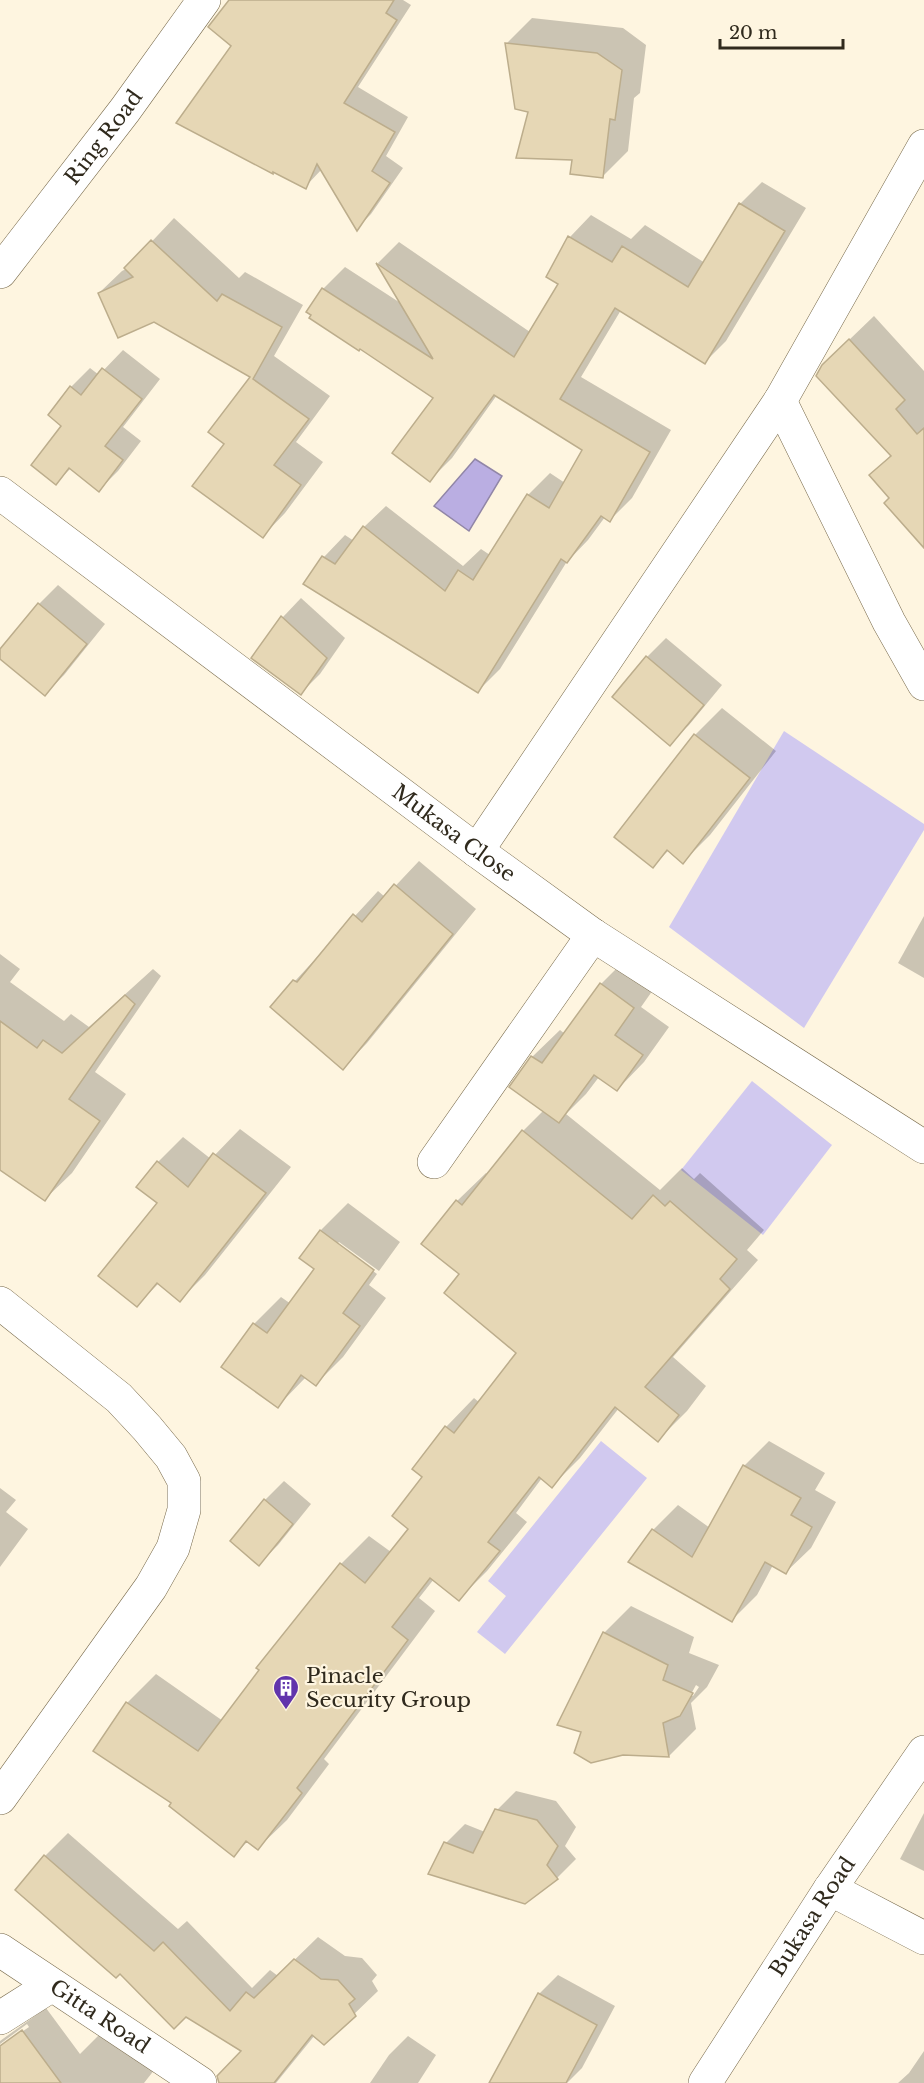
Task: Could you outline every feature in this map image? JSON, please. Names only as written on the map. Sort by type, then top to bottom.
[{"type":"street","name":"Ring Road","points":[[0,272],[125,110],[204,0]]},
{"type":"street","points":[[477,851],[780,401],[924,148]]},
{"type":"street","points":[[780,401],[888,622],[924,684]]},
{"type":"street","name":"Mukasa Close","points":[[0,493],[477,851],[593,935],[924,1147]]},
{"type":"street","points":[[435,1162],[593,935]]},
{"type":"street","points":[[0,1303],[118,1398],[147,1428],[171,1457],[184,1481],[184,1510],[173,1548],[151,1587],[0,1798]]},
{"type":"street","name":"Bukasa Road","points":[[705,2083],[830,1889],[924,1752]]},
{"type":"street","points":[[830,1889],[924,1938]]},
{"type":"street","name":"Gitta Road","points":[[0,1950],[200,2083]]},
{"type":"street","points":[[0,2018],[52,1985]]},
{"type":"shaded area","points":[[475,459],[502,476],[469,531],[434,506]]},
{"type":"shaded area","points":[[784,731],[924,824],[924,830],[804,1028],[669,927]]},
{"type":"shaded area","points":[[752,1081],[832,1145],[763,1235],[681,1170]]},
{"type":"shaded area","points":[[601,1441],[647,1478],[505,1654],[477,1632],[506,1596],[488,1581]]},
{"type":"building","points":[[229,0],[394,0],[386,13],[397,20],[344,103],[395,132],[372,171],[390,183],[357,231],[317,164],[306,189],[176,123],[231,46],[208,27]]},
{"type":"building","points":[[505,43],[597,53],[622,70],[615,120],[610,119],[603,178],[570,174],[572,160],[516,158],[528,112],[515,109]]},
{"type":"building","points":[[739,203],[785,231],[705,364],[615,308],[560,399],[650,452],[610,522],[601,516],[567,563],[561,559],[478,693],[303,584],[322,556],[335,564],[363,526],[445,591],[458,570],[473,580],[527,494],[549,508],[582,450],[494,395],[430,482],[392,453],[433,398],[309,318],[311,315],[306,312],[322,288],[433,359],[376,263],[514,357],[558,284],[546,277],[568,236],[612,262],[622,246],[688,287]]},
{"type":"building","points":[[151,240],[217,301],[222,294],[282,327],[253,379],[309,419],[274,465],[301,485],[263,538],[192,486],[224,444],[208,432],[250,377],[154,322],[118,338],[98,293],[133,277],[124,268]]},
{"type":"building","points":[[849,339],[905,400],[896,409],[917,434],[924,428],[924,548],[884,503],[889,498],[869,475],[891,456],[816,376],[822,365]]},
{"type":"building","points":[[102,368],[142,399],[105,446],[123,460],[99,492],[69,468],[56,485],[31,465],[61,426],[48,415],[70,386],[81,395]]},
{"type":"building","points":[[38,603],[87,644],[45,696],[0,659],[0,649]]},
{"type":"building","points":[[281,616],[327,658],[301,695],[251,658]]},
{"type":"building","points":[[646,656],[704,705],[670,746],[612,697]]},
{"type":"building","points":[[694,734],[750,778],[683,864],[667,850],[653,868],[614,837]]},
{"type":"building","points":[[394,884],[453,934],[343,1070],[270,1007],[293,980],[297,982],[353,914],[362,922]]},
{"type":"building","points":[[600,983],[634,1008],[615,1035],[643,1055],[617,1091],[594,1075],[559,1123],[509,1087],[531,1056],[542,1063]]},
{"type":"building","points":[[125,995],[135,1004],[69,1099],[100,1121],[45,1201],[0,1170],[0,1021],[37,1048],[43,1040],[62,1053]]},
{"type":"building","points":[[522,1130],[632,1219],[653,1195],[665,1206],[670,1201],[737,1259],[720,1279],[730,1289],[645,1387],[679,1415],[658,1442],[615,1407],[552,1488],[539,1477],[488,1542],[500,1551],[459,1601],[430,1578],[392,1627],[408,1640],[297,1788],[302,1793],[258,1850],[246,1841],[234,1857],[169,1806],[171,1803],[93,1751],[126,1702],[198,1751],[259,1670],[256,1668],[340,1563],[365,1583],[408,1529],[392,1516],[422,1477],[412,1469],[445,1426],[454,1433],[516,1353],[444,1293],[459,1274],[421,1244],[456,1200],[462,1205]]},
{"type":"building","points":[[213,1153],[266,1193],[180,1302],[157,1283],[137,1307],[98,1276],[157,1203],[136,1187],[157,1161],[188,1187]]},
{"type":"building","points":[[320,1230],[374,1270],[343,1313],[360,1326],[316,1386],[301,1375],[278,1408],[221,1367],[253,1323],[267,1333],[314,1269],[299,1258]]},
{"type":"building","points":[[743,1465],[801,1498],[791,1515],[812,1527],[786,1574],[765,1562],[732,1622],[628,1562],[652,1529],[692,1557]]},
{"type":"building","points":[[264,1499],[293,1524],[259,1566],[230,1541]]},
{"type":"building","points":[[603,1632],[668,1665],[663,1680],[693,1693],[680,1716],[663,1723],[669,1757],[623,1755],[591,1763],[574,1753],[581,1732],[557,1725]]},
{"type":"building","points":[[495,1809],[537,1820],[558,1846],[547,1865],[558,1879],[525,1904],[428,1874],[444,1842],[473,1853]]},
{"type":"building","points":[[44,1855],[154,1951],[163,1942],[230,2011],[246,1992],[254,1998],[294,1959],[321,1979],[338,1980],[355,1999],[349,2004],[356,2016],[324,2045],[312,2035],[274,2083],[219,2083],[217,2076],[241,2051],[186,2017],[174,2029],[120,1974],[116,1978],[15,1890]]},
{"type":"building","points":[[538,1993],[597,2025],[566,2083],[489,2083]]},
{"type":"building","points":[[22,2030],[61,2083],[0,2083],[0,2046]]},
{"type":"place","name":"Pinacle Security Group","points":[[286,1711]]}]
